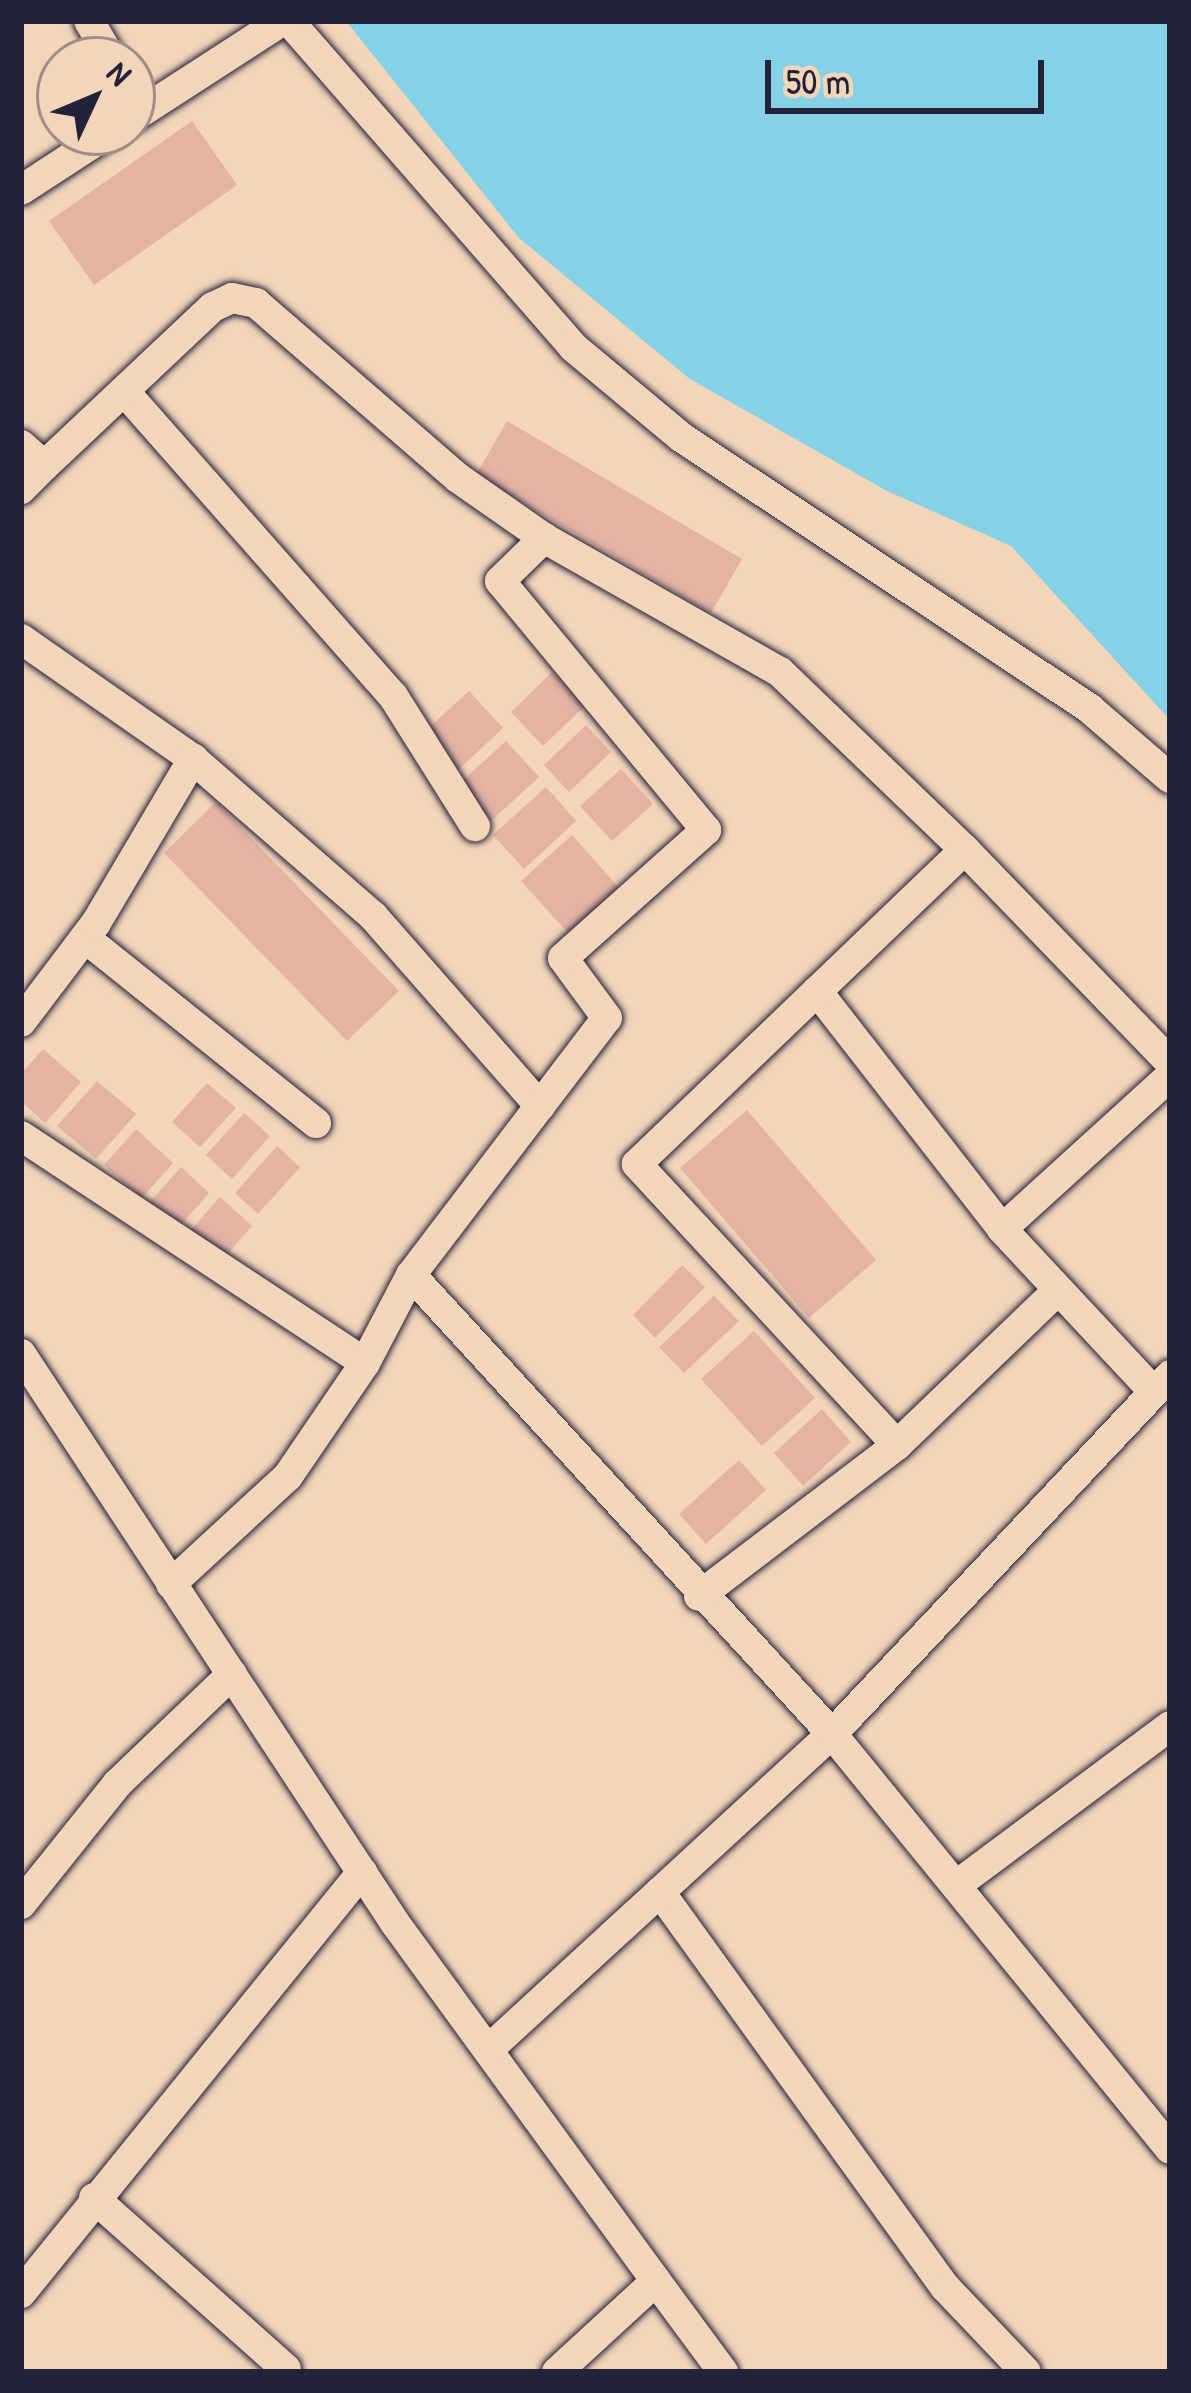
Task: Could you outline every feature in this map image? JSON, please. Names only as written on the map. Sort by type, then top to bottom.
[{"type":"street","points":[[156,96],[286,21],[573,347],[682,437],[1090,710],[1170,778]]},
{"type":"street","points":[[21,190],[73,156]]},
{"type":"street","points":[[21,489],[32,456],[124,392],[213,307],[232,298],[256,302],[458,478],[544,538],[780,672],[965,850],[1170,1062]]},
{"type":"street","points":[[124,392],[393,696],[476,826]]},
{"type":"street","points":[[171,1584],[288,1475],[365,1363],[411,1275],[607,1018],[563,958],[706,830],[500,581],[544,538]]},
{"type":"street","points":[[21,639],[194,759],[373,916],[540,1106]]},
{"type":"street","points":[[21,1022],[85,938],[194,759]]},
{"type":"street","points":[[897,1445],[637,1163],[965,850]]},
{"type":"street","points":[[85,938],[316,1123]]},
{"type":"street","points":[[488,2050],[832,1734],[1162,1384],[1058,1290],[1002,1229],[817,992]]},
{"type":"street","points":[[1002,1229],[1170,1076]]},
{"type":"street","points":[[21,1136],[365,1363]]},
{"type":"street","points":[[411,1275],[699,1597],[832,1734],[1170,2149]]},
{"type":"street","points":[[699,1597],[897,1445],[1058,1290]]},
{"type":"street","points":[[21,1354],[33,1396],[171,1584],[362,1872],[488,2050],[724,2372]]},
{"type":"street","points":[[22,1898],[117,1784],[232,1674]]},
{"type":"street","points":[[958,1884],[1170,1726]]},
{"type":"street","points":[[21,2293],[362,1872]]},
{"type":"street","points":[[660,1892],[945,2288],[1026,2372]]},
{"type":"street","points":[[94,2198],[286,2368]]},
{"type":"street","points":[[557,2372],[656,2281]]},
{"type":"water","points":[[346,21],[1170,21],[1170,720],[1011,546],[887,491],[690,379],[519,238]]},
{"type":"building","points":[[192,121],[237,185],[94,285],[49,221],[142,156],[156,156],[156,146]]},
{"type":"building","points":[[507,421],[742,559],[711,613],[476,475]]},
{"type":"building","points":[[552,672],[585,706],[543,746],[511,712]]},
{"type":"building","points":[[469,691],[503,728],[457,771],[422,734]]},
{"type":"building","points":[[586,725],[611,752],[569,792],[544,765]]},
{"type":"building","points":[[506,741],[539,777],[491,821],[458,785]]},
{"type":"building","points":[[621,769],[653,804],[612,841],[580,806]]},
{"type":"building","points":[[546,787],[576,821],[524,869],[493,835]]},
{"type":"building","points":[[216,802],[399,991],[347,1041],[164,853]]},
{"type":"building","points":[[572,835],[621,890],[570,935],[521,881]]},
{"type":"building","points":[[43,1049],[81,1082],[45,1123],[21,1101],[21,1074]]},
{"type":"building","points":[[97,1081],[136,1114],[96,1159],[57,1126]]},
{"type":"building","points":[[207,1083],[236,1108],[200,1147],[172,1122]]},
{"type":"building","points":[[747,1110],[876,1260],[809,1318],[680,1168]]},
{"type":"building","points":[[244,1113],[270,1136],[232,1179],[206,1155]]},
{"type":"building","points":[[136,1129],[173,1163],[142,1198],[104,1165]]},
{"type":"building","points":[[277,1146],[300,1167],[258,1214],[235,1193]]},
{"type":"building","points":[[181,1167],[209,1193],[177,1229],[148,1204]]},
{"type":"building","points":[[220,1197],[252,1226],[223,1259],[191,1230]]},
{"type":"building","points":[[682,1265],[705,1287],[655,1338],[633,1315]]},
{"type":"building","points":[[714,1296],[739,1321],[684,1373],[659,1347]]},
{"type":"building","points":[[754,1331],[815,1398],[762,1446],[701,1379]]},
{"type":"building","points":[[822,1409],[851,1442],[803,1486],[774,1453]]},
{"type":"building","points":[[739,1460],[766,1490],[706,1544],[679,1514]]}]
